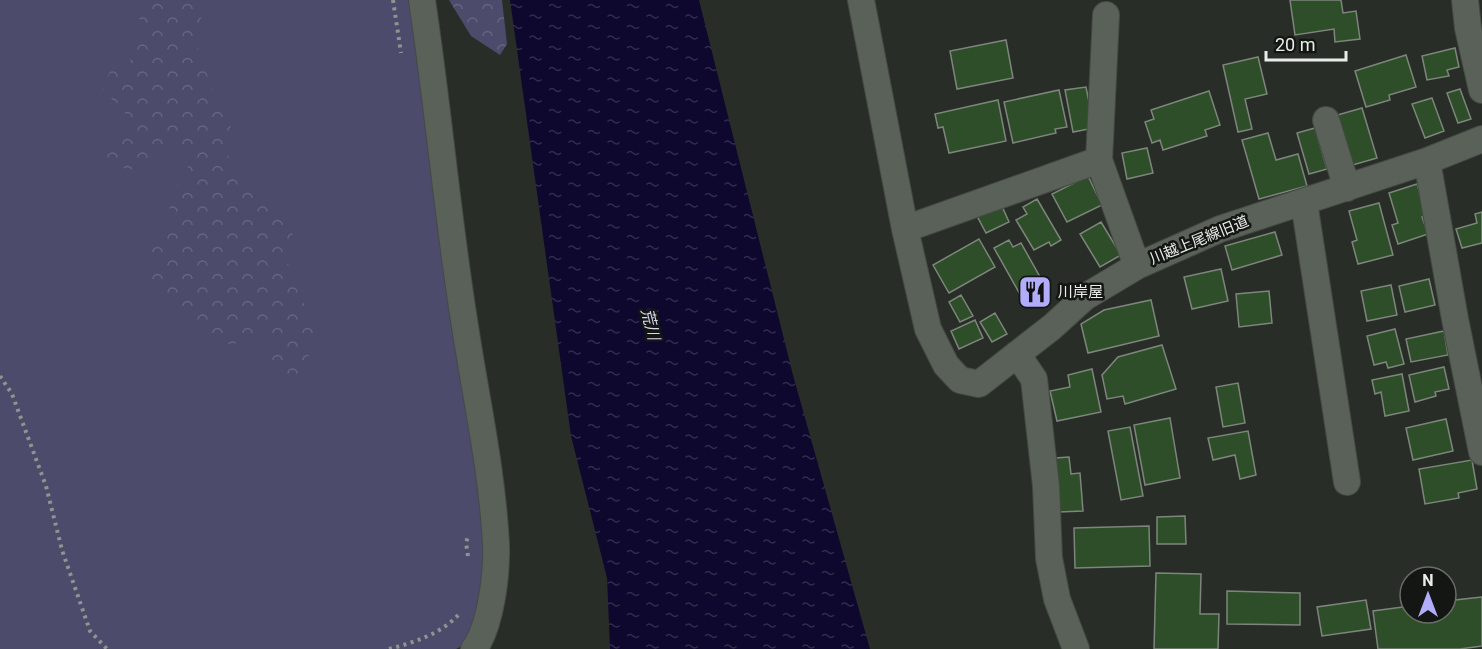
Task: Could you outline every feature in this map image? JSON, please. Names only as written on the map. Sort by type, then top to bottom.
[{"type":"street","points":[[422,0],[464,319],[488,461],[496,545],[494,587],[480,641],[474,649]]},
{"type":"street","points":[[861,0],[905,229],[1099,160]]},
{"type":"street","points":[[1465,0],[1468,28],[1482,90]]},
{"type":"street","points":[[1106,15],[1099,160],[1137,266]]},
{"type":"street","points":[[1326,120],[1347,188]]},
{"type":"street","name":"川越上尾線旧道","points":[[905,229],[928,329],[946,365],[960,380],[979,384],[1085,297],[1137,266],[1220,229],[1427,161],[1482,139]]},
{"type":"street","points":[[1427,161],[1455,319],[1482,447]]},
{"type":"street","points":[[1304,202],[1347,482]]},
{"type":"street","points":[[1017,354],[1034,379],[1046,486],[1049,558],[1057,599],[1076,649]]},
{"type":"path","points":[[0,375],[12,394],[46,486],[62,550],[90,631],[107,649]]},
{"type":"path","points":[[389,649],[420,641],[454,620]]},
{"type":"green space","points":[[0,0],[411,0],[455,289],[489,576],[482,615],[462,646],[456,649],[0,649]]},
{"type":"green space","points":[[126,0],[208,0],[194,37],[216,99],[235,135],[226,153],[256,193],[283,213],[293,235],[286,256],[294,284],[320,335],[315,351],[307,357],[305,375],[287,382],[271,360],[273,345],[252,336],[232,345],[209,339],[183,308],[167,305],[156,296],[148,264],[148,244],[169,221],[170,192],[187,173],[190,149],[175,147],[128,171],[102,154],[115,134],[134,124],[116,102],[101,92],[111,69],[126,65],[135,55],[144,28],[131,2]]},
{"type":"green space","points":[[449,0],[502,0],[507,44],[500,55],[471,36]]},
{"type":"water","name":"荒川","points":[[510,0],[699,0],[793,375],[870,649],[610,649],[607,578],[571,436]]},
{"type":"building","points":[[1290,0],[1341,0],[1343,13],[1356,11],[1360,39],[1335,42],[1334,29],[1295,35]]},
{"type":"building","points":[[1006,40],[1013,78],[957,89],[950,51]]},
{"type":"building","points":[[1455,48],[1459,67],[1447,70],[1449,76],[1427,80],[1422,56]]},
{"type":"building","points":[[1406,55],[1416,87],[1389,95],[1390,100],[1366,107],[1355,71]]},
{"type":"building","points":[[1258,57],[1267,94],[1245,99],[1252,129],[1238,132],[1223,65]]},
{"type":"building","points":[[1086,87],[1094,128],[1073,132],[1065,90]]},
{"type":"building","points":[[1460,89],[1471,119],[1458,123],[1447,93]]},
{"type":"building","points":[[1059,90],[1067,127],[1055,129],[1056,133],[1013,143],[1004,102]]},
{"type":"building","points":[[1209,91],[1220,125],[1205,130],[1207,136],[1163,150],[1160,140],[1152,143],[1145,122],[1154,119],[1151,110]]},
{"type":"building","points":[[1432,98],[1444,131],[1425,138],[1412,104]]},
{"type":"building","points":[[998,100],[1006,141],[949,153],[943,127],[938,128],[935,114]]},
{"type":"building","points":[[1362,108],[1377,158],[1349,166],[1334,116]]},
{"type":"building","points":[[1315,128],[1327,169],[1309,174],[1297,133]]},
{"type":"building","points":[[1268,133],[1276,160],[1298,154],[1307,186],[1259,199],[1242,140]]},
{"type":"building","points":[[1147,148],[1153,173],[1127,179],[1122,153]]},
{"type":"building","points":[[1088,176],[1102,205],[1067,222],[1052,194]]},
{"type":"building","points":[[1417,184],[1427,215],[1422,217],[1428,234],[1398,244],[1392,225],[1398,223],[1389,193]]},
{"type":"building","points":[[1037,199],[1061,240],[1051,246],[1049,242],[1034,250],[1016,220],[1027,214],[1023,207]]},
{"type":"building","points":[[1379,203],[1393,255],[1358,264],[1352,242],[1357,240],[1349,211]]},
{"type":"building","points":[[1001,204],[1009,222],[986,233],[977,216]]},
{"type":"building","points":[[1482,212],[1482,243],[1462,248],[1456,229],[1477,223],[1475,214]]},
{"type":"building","points":[[1101,222],[1121,255],[1100,267],[1080,234]]},
{"type":"building","points":[[1275,232],[1282,255],[1232,270],[1225,246]]},
{"type":"building","points":[[979,239],[995,267],[949,293],[933,265]]},
{"type":"building","points":[[1009,240],[1013,247],[1021,243],[1049,293],[1026,305],[994,248]]},
{"type":"building","points":[[1221,269],[1228,301],[1192,309],[1184,277]]},
{"type":"building","points":[[1429,279],[1435,305],[1405,312],[1399,286]]},
{"type":"building","points":[[1391,285],[1397,315],[1367,321],[1361,291]]},
{"type":"building","points":[[1269,291],[1272,323],[1239,327],[1236,294]]},
{"type":"building","points":[[961,295],[973,316],[960,322],[949,302]]},
{"type":"building","points":[[1151,300],[1159,336],[1088,353],[1081,324],[1104,310]]},
{"type":"building","points":[[995,313],[1007,334],[992,342],[980,322]]},
{"type":"building","points":[[975,320],[983,338],[959,349],[951,331]]},
{"type":"building","points":[[1395,329],[1404,364],[1388,368],[1386,362],[1374,365],[1367,336]]},
{"type":"building","points":[[1444,331],[1448,355],[1411,362],[1406,339]]},
{"type":"building","points":[[1162,345],[1176,389],[1125,404],[1123,396],[1107,399],[1102,375],[1118,357]]},
{"type":"building","points":[[1444,367],[1449,389],[1435,392],[1436,396],[1415,402],[1409,375]]},
{"type":"building","points":[[1092,369],[1101,412],[1057,421],[1050,391],[1070,387],[1068,375]]},
{"type":"building","points":[[1402,374],[1409,411],[1385,416],[1381,392],[1375,394],[1372,380]]},
{"type":"building","points":[[1238,383],[1245,423],[1223,427],[1216,387]]},
{"type":"building","points":[[1170,418],[1180,478],[1145,485],[1134,425]]},
{"type":"building","points":[[1446,419],[1453,451],[1413,460],[1406,428]]},
{"type":"building","points":[[1130,427],[1143,496],[1121,500],[1108,431]]},
{"type":"building","points":[[1248,431],[1256,475],[1240,479],[1235,455],[1213,460],[1208,438]]},
{"type":"building","points":[[1069,457],[1071,474],[1080,473],[1083,511],[1059,512],[1055,458]]},
{"type":"building","points":[[1472,460],[1477,489],[1458,493],[1459,498],[1425,504],[1419,469]]},
{"type":"building","points":[[1185,516],[1186,544],[1157,544],[1157,517]]},
{"type":"building","points":[[1149,526],[1150,566],[1075,568],[1074,528]]},
{"type":"building","points":[[1156,573],[1201,574],[1200,614],[1219,614],[1218,649],[1154,649]]},
{"type":"building","points":[[1227,591],[1300,593],[1300,625],[1227,624]]},
{"type":"building","points":[[1482,597],[1482,646],[1460,649],[1378,649],[1373,611],[1398,608],[1398,625],[1458,625],[1458,600]]},
{"type":"building","points":[[1366,600],[1371,629],[1322,636],[1317,607]]},
{"type":"place","name":"川岸屋","points":[[1035,292]]}]
